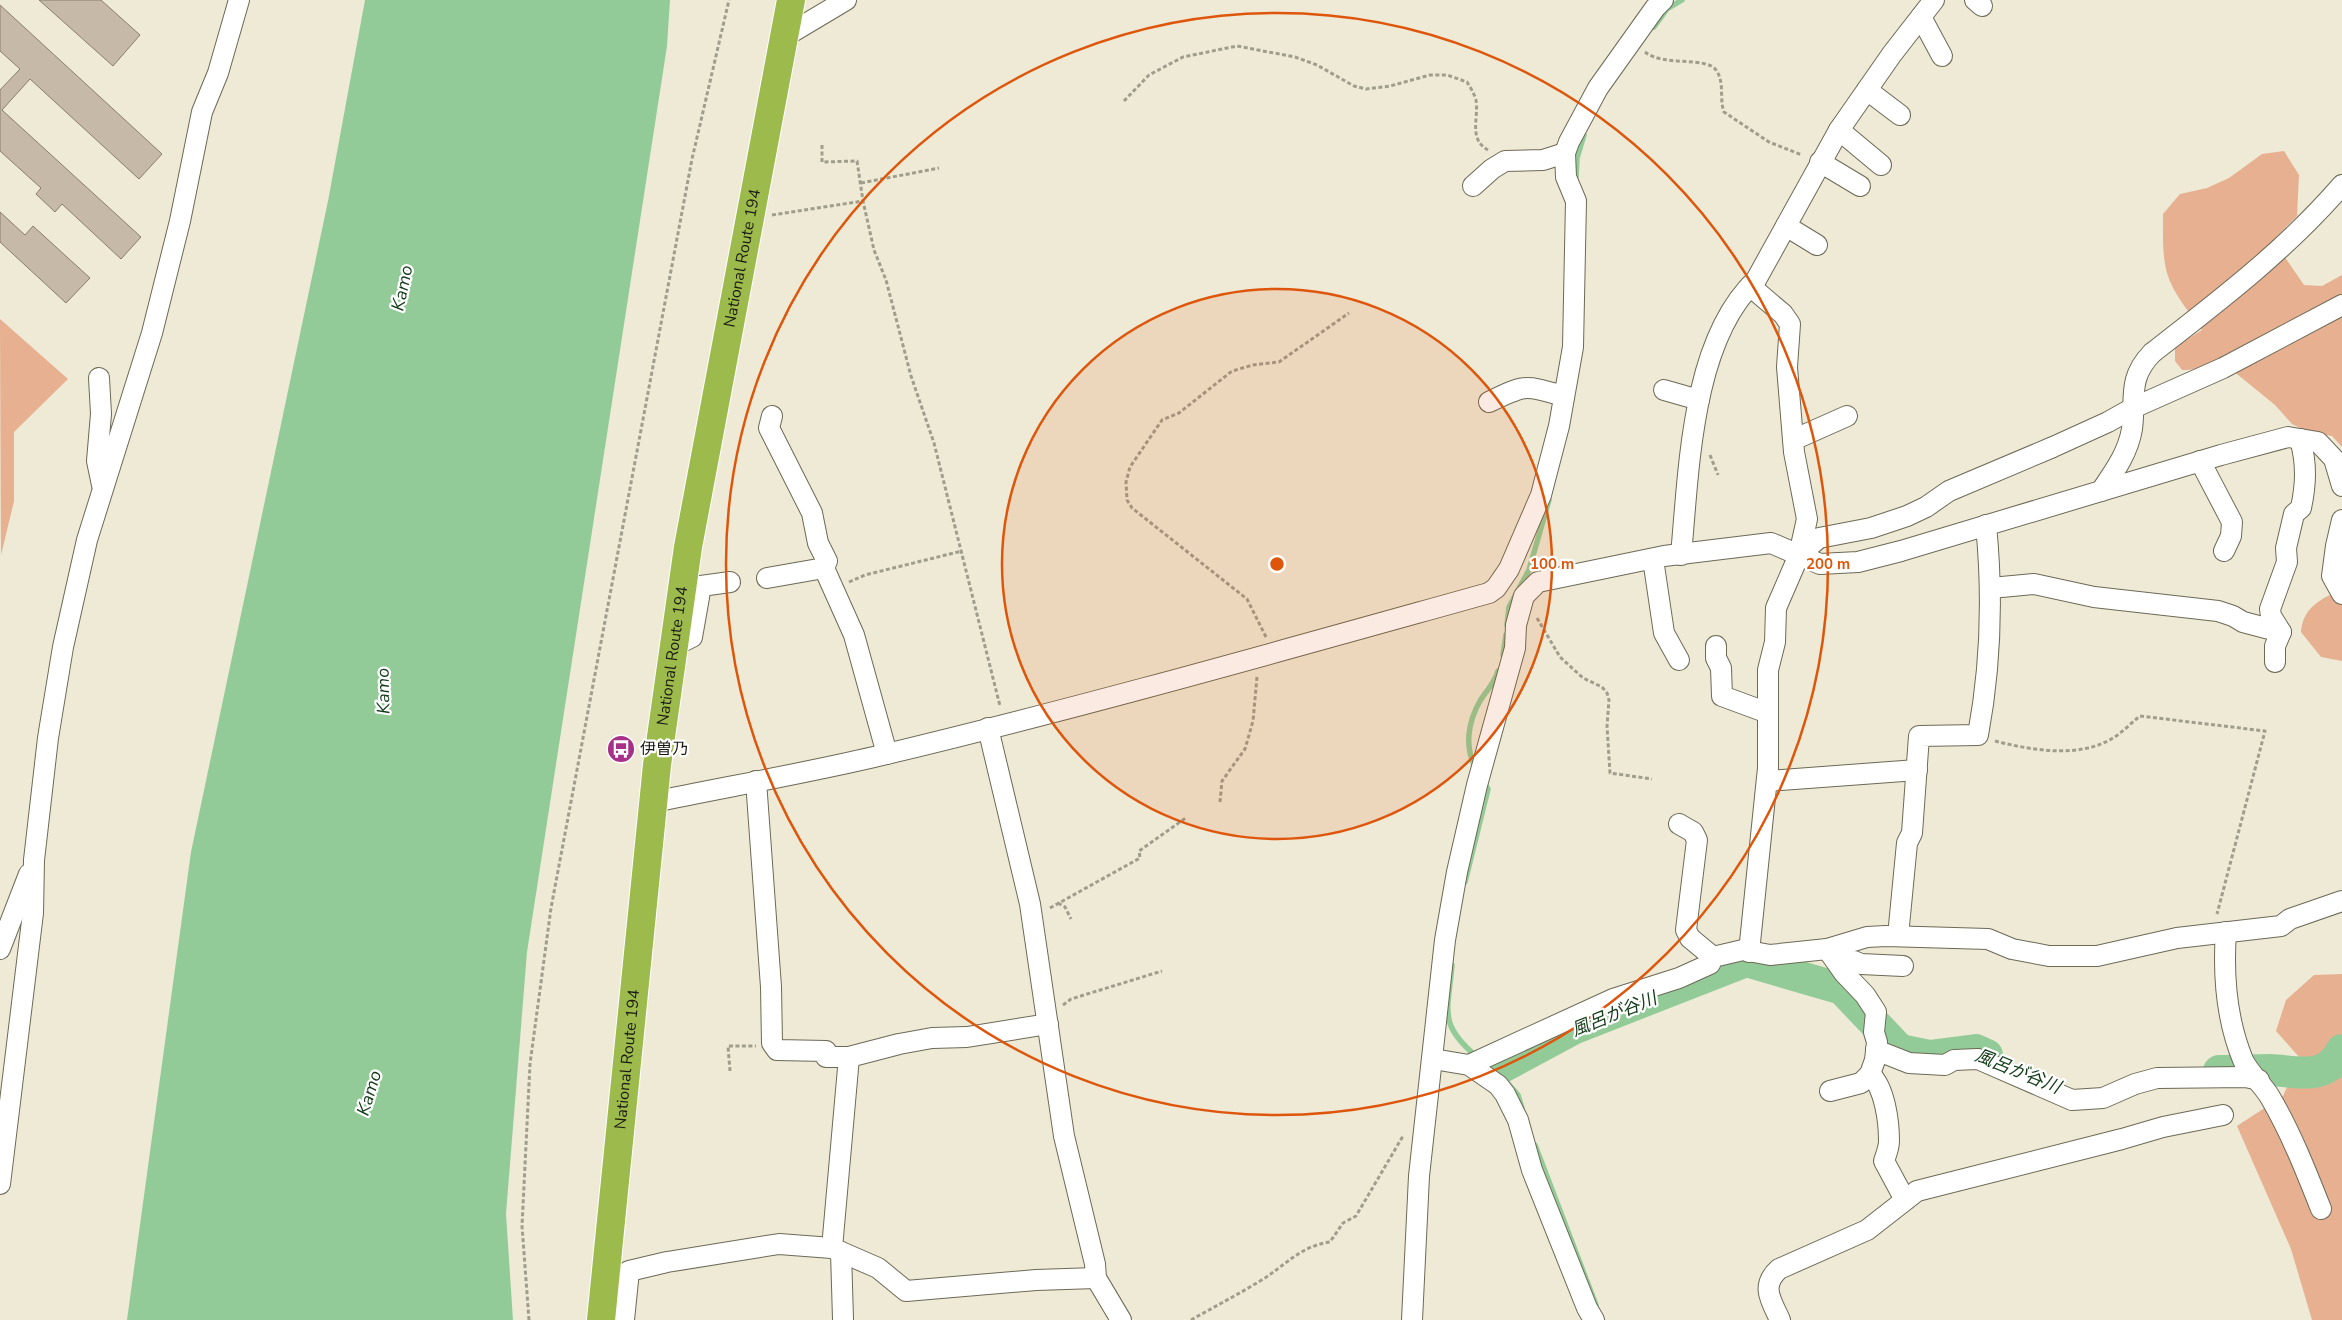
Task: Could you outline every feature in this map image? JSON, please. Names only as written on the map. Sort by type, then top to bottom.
[{"type":"highway","name":"National Route 194","points":[[601,1320],[653,802],[688,547],[791,0]]},
{"type":"street","points":[[0,1184],[33,912],[34,860],[48,738],[63,647],[87,540],[152,333],[180,221],[202,112],[218,73],[239,0]]},
{"type":"street","points":[[784,37],[846,0]]},
{"type":"street","points":[[653,802],[887,754],[1182,679],[1489,593],[1496,588],[1504,581],[1541,494],[1559,426],[1572,347],[1576,293],[1576,201],[1566,177],[1565,154],[1569,142],[1598,88],[1655,8],[1663,0]]},
{"type":"street","points":[[1680,555],[1692,443],[1699,400],[1720,334],[1730,312],[1756,280],[1839,130],[1934,0]]},
{"type":"street","points":[[1921,17],[1942,56]]},
{"type":"street","points":[[1867,90],[1900,115]]},
{"type":"street","points":[[1839,130],[1881,164]]},
{"type":"street","points":[[1472,186],[1505,161],[1543,160],[1565,154]]},
{"type":"street","points":[[1820,162],[1860,186]]},
{"type":"street","points":[[2101,491],[2122,460],[2127,446],[2132,429],[2136,380],[2140,365],[2152,353],[2238,285],[2287,243],[2314,217],[2342,185]]},
{"type":"street","points":[[1786,226],[1817,245]]},
{"type":"street","points":[[1749,952],[1766,781],[1768,670],[1775,642],[1776,608],[1799,555],[1806,519],[1793,440],[1787,367],[1790,324],[1783,314],[1750,286]]},
{"type":"street","points":[[1799,555],[1819,538],[1871,528],[1907,516],[1926,507],[1948,491],[2053,447],[2108,422],[2133,408],[2223,368],[2342,305]]},
{"type":"street","points":[[99,378],[101,414],[98,461],[103,487]]},
{"type":"street","points":[[1489,402],[1519,387],[1530,387],[1564,396]]},
{"type":"street","points":[[1664,390],[1699,400]]},
{"type":"street","points":[[772,416],[769,428],[812,513],[818,543],[827,561],[824,568],[854,635],[887,754]]},
{"type":"street","points":[[1793,440],[1847,416]]},
{"type":"street","points":[[1412,1320],[1419,1176],[1445,940],[1457,872],[1477,785],[1515,648],[1516,625],[1523,594],[1538,582],[1653,558],[1771,543],[1820,564],[1858,562],[1901,551],[2200,461],[2288,437],[2318,442],[2334,459],[2342,486]]},
{"type":"street","points":[[2281,632],[2271,616],[2270,609],[2287,562],[2286,548],[2294,514],[2301,508],[2306,484],[2306,464],[2300,439]]},
{"type":"street","points":[[2200,461],[2232,522],[2231,536],[2224,551]]},
{"type":"street","points":[[2342,520],[2332,576],[2342,594]]},
{"type":"street","points":[[1898,936],[1907,843],[1912,833],[1919,736],[1978,735],[1986,695],[1990,655],[1991,588],[1986,525]]},
{"type":"street","points":[[1653,558],[1664,633],[1679,660]]},
{"type":"street","points":[[767,578],[824,568]]},
{"type":"street","points":[[1504,581],[1523,594]]},
{"type":"street","points":[[674,646],[692,637],[701,586],[730,582]]},
{"type":"street","points":[[1991,588],[2034,584],[2094,597],[2218,611],[2233,616],[2242,622],[2281,632]]},
{"type":"street","points":[[2276,662],[2275,646],[2281,632]]},
{"type":"street","points":[[1716,646],[1716,658],[1721,668],[1722,696],[1768,713]]},
{"type":"street","points":[[996,726],[1032,918],[1064,1136],[1095,1264],[1096,1278],[1121,1320]]},
{"type":"street","points":[[1766,781],[1917,770]]},
{"type":"street","points":[[756,782],[771,987],[772,1043],[777,1050],[826,1051],[826,1057],[849,1057],[932,1038],[967,1037],[1048,1024]]},
{"type":"street","points":[[1679,824],[1693,832],[1697,840],[1686,930],[1690,938],[1713,957]]},
{"type":"street","points":[[0,949],[34,860]]},
{"type":"street","points":[[1832,956],[1867,937],[1898,936],[1988,939],[2012,949],[2049,956],[2097,956],[2134,946],[2281,926],[2290,919],[2342,901]]},
{"type":"street","points":[[2221,933],[2232,1023],[2244,1063],[2259,1080],[2294,1143],[2321,1209]]},
{"type":"street","points":[[1713,957],[1743,950],[1770,954],[1832,956],[1861,964],[1903,966]]},
{"type":"street","points":[[1830,1091],[1861,1083],[1870,1074],[1876,1060],[1876,1012],[1865,994],[1832,956]]},
{"type":"street","points":[[1469,1065],[1613,1000],[1679,978],[1710,964],[1713,957]]},
{"type":"street","points":[[1876,1050],[1909,1064],[1945,1065],[1954,1060],[1978,1059],[2072,1100],[2103,1098],[2135,1084],[2157,1078],[2246,1077],[2259,1080]]},
{"type":"street","points":[[843,1319],[836,1250],[849,1057]]},
{"type":"street","points":[[1433,1059],[1469,1065],[1498,1086],[1512,1106],[1532,1170],[1589,1318]]},
{"type":"street","points":[[1870,1074],[1879,1087],[1885,1108],[1889,1143],[1884,1161],[1905,1200]]},
{"type":"street","points":[[1780,1320],[1767,1293],[1770,1276],[1779,1269],[1867,1230],[1916,1191],[2163,1127],[2223,1114]]},
{"type":"street","points":[[624,1320],[629,1272],[668,1262],[779,1244],[836,1250],[878,1268],[906,1291],[1036,1280],[1096,1278]]},
{"type":"path","points":[[529,1320],[522,1226],[530,1064],[551,908],[692,159],[729,0]]},
{"type":"path","points":[[1631,41],[1650,57],[1664,61],[1710,65],[1716,70],[1721,82],[1724,112],[1769,142],[1820,162]]},
{"type":"path","points":[[1124,101],[1148,75],[1183,57],[1237,46],[1295,57],[1317,65],[1354,86],[1366,89],[1390,86],[1430,75],[1447,75],[1467,82],[1475,97],[1477,111],[1474,130],[1478,141],[1483,148],[1505,161]]},
{"type":"path","points":[[822,145],[822,162],[858,161],[863,201],[874,250],[886,280],[911,376],[934,443],[962,552],[996,726]]},
{"type":"path","points":[[861,183],[939,168]]},
{"type":"path","points":[[769,223],[771,215],[863,201]]},
{"type":"path","points":[[1220,802],[1222,781],[1245,749],[1267,655],[1247,598],[1132,508],[1127,500],[1126,482],[1130,467],[1162,420],[1179,412],[1232,371],[1253,365],[1279,362],[1350,313]]},
{"type":"path","points":[[836,594],[851,580],[865,575],[962,552]]},
{"type":"path","points":[[1523,594],[1560,657],[1582,678],[1602,687],[1606,693],[1608,700],[1607,726],[1610,773],[1652,779]]},
{"type":"path","points":[[1978,735],[1984,739],[2019,747],[2046,751],[2064,751],[2084,748],[2112,739],[2140,716],[2265,732],[2218,910],[2221,933]]},
{"type":"path","points":[[1032,918],[1140,858],[1139,851],[1187,817]]},
{"type":"path","points":[[1058,903],[1065,907],[1071,919]]},
{"type":"path","points":[[1048,1024],[1058,1009],[1071,999],[1162,971]]},
{"type":"path","points":[[730,1071],[728,1046],[768,1046],[772,1043]]},
{"type":"path","points":[[1191,1320],[1261,1280],[1314,1244],[1330,1242],[1343,1223],[1356,1216],[1404,1134]]},
{"type":"shaded area","points":[[2284,151],[2299,175],[2297,216],[2273,240],[2304,285],[2322,286],[2342,275],[2342,447],[2332,436],[2308,432],[2292,424],[2275,405],[2221,361],[2182,370],[2175,361],[2175,347],[2202,330],[2178,296],[2167,273],[2165,266],[2163,214],[2180,194],[2207,188],[2229,178],[2262,154]]},
{"type":"shaded area","points":[[0,319],[68,379],[14,432],[14,501],[1,555]]},
{"type":"shaded area","points":[[2342,589],[2342,661],[2321,657],[2301,632],[2302,623],[2309,610],[2320,600]]},
{"type":"shaded area","points":[[2342,974],[2342,1320],[2312,1320],[2291,1249],[2237,1126],[2283,1096],[2300,1058],[2276,1031],[2286,1000],[2314,975]]},
{"type":"water","name":"Kamo","points":[[365,0],[670,0],[667,46],[527,952],[506,1214],[513,1320],[127,1320],[191,852],[328,201]]},
{"type":"building","points":[[39,0],[101,0],[140,35],[113,66]]},
{"type":"building","points":[[0,5],[162,154],[139,179],[30,79],[2,110],[141,237],[121,259],[62,204],[55,212],[36,194],[41,188],[0,151],[0,90],[20,69],[0,51]]},
{"type":"building","points":[[0,212],[25,235],[33,226],[90,278],[66,303],[0,242]]},
{"type":"waterway","points":[[1654,27],[1667,9],[1682,0]]},
{"type":"waterway","points":[[1576,177],[1577,158],[1584,135]]},
{"type":"waterway","points":[[1507,625],[1509,607],[1529,570],[1549,500]]},
{"type":"waterway","points":[[1503,655],[1506,635]]},
{"type":"waterway","points":[[1476,768],[1470,752],[1470,726],[1480,701],[1493,683],[1498,671]]},
{"type":"waterway","points":[[1465,882],[1488,789],[1484,782]]},
{"type":"waterway","name":"風呂が谷川","points":[[1495,1071],[1575,1028],[1746,961],[1842,989],[1900,1050],[1929,1056],[1976,1050],[1987,1055]]},
{"type":"waterway","points":[[1452,965],[1448,1016],[1456,1035],[1477,1057]]},
{"type":"waterway","name":"風呂が谷川","points":[[2219,1071],[2270,1070],[2301,1073],[2320,1071],[2328,1067],[2342,1050]]},
{"type":"waterway","points":[[1504,1079],[1518,1095],[1522,1108]]},
{"type":"waterway","points":[[1535,1145],[1596,1305]]},
{"type":"place","name":"伊曽乃","points":[[621,749]]}]
